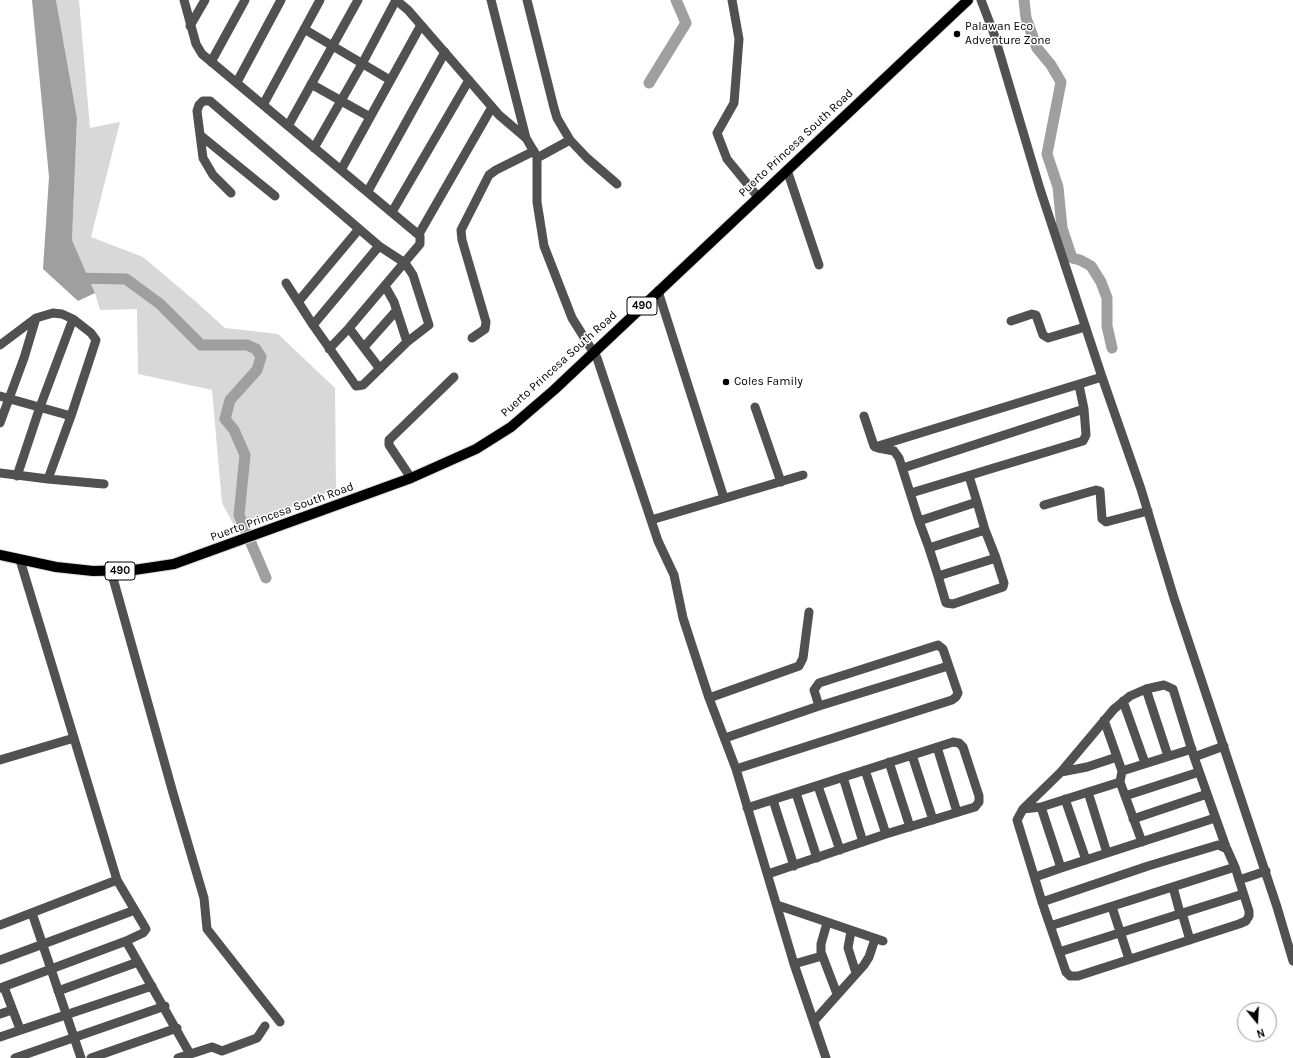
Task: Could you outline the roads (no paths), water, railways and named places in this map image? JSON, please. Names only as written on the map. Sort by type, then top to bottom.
[{"type":"main road","name":"Puerto Princesa South Road","points":[[0,555],[68,569],[111,571],[146,569],[174,564],[264,533],[411,478],[457,460],[492,440],[527,414],[968,0]]},
{"type":"street","points":[[184,0],[190,26],[199,50],[211,62],[419,234],[421,239],[420,244],[349,328],[329,348]]},
{"type":"street","points":[[190,26],[205,0]]},
{"type":"street","points":[[211,62],[245,0]]},
{"type":"street","points":[[237,82],[281,0]]},
{"type":"street","points":[[263,105],[320,0]]},
{"type":"street","points":[[288,126],[358,0]]},
{"type":"street","points":[[314,148],[362,64],[396,0],[408,10],[492,107],[526,138],[536,154],[538,213],[544,246],[572,318],[600,366],[651,520],[674,575],[683,618],[709,698],[736,769],[794,964],[826,1058]]},
{"type":"street","points":[[491,0],[526,138]]},
{"type":"street","points":[[528,0],[557,118],[570,140],[587,158],[617,184]]},
{"type":"street","points":[[732,0],[739,39],[734,103],[717,133],[727,159],[758,197]]},
{"type":"street","points":[[981,0],[994,34],[1040,189],[1085,327],[1148,511],[1174,598],[1266,872],[1293,961]]},
{"type":"street","points":[[341,170],[421,25]]},
{"type":"street","points":[[304,29],[332,47],[390,80]]},
{"type":"street","points":[[368,191],[445,52]]},
{"type":"street","points":[[392,212],[469,80]]},
{"type":"street","points":[[311,84],[370,117]]},
{"type":"street","points":[[231,193],[207,167],[203,158],[198,108],[201,102],[208,100],[379,246],[405,263],[413,275],[429,323],[428,327],[407,342],[363,385],[356,386],[313,326],[286,283]]},
{"type":"street","points":[[419,234],[492,107]]},
{"type":"street","points":[[200,135],[275,196]]},
{"type":"street","points":[[472,338],[485,329],[486,322],[462,240],[461,230],[489,175],[512,161],[536,154],[570,140]]},
{"type":"street","points":[[787,170],[819,265]]},
{"type":"street","points":[[298,302],[359,228]]},
{"type":"street","points":[[313,326],[379,246]]},
{"type":"street","points":[[385,286],[392,298],[407,342]]},
{"type":"street","points":[[658,291],[724,498]]},
{"type":"street","points":[[364,347],[396,310]]},
{"type":"street","points":[[0,345],[36,318],[58,313],[73,319],[93,335],[96,343],[48,479]]},
{"type":"street","points":[[1011,321],[1032,314],[1036,315],[1043,336],[1048,338],[1085,327]]},
{"type":"street","points":[[0,423],[36,318]]},
{"type":"street","points":[[17,476],[40,407],[73,319]]},
{"type":"street","points":[[349,328],[380,369]]},
{"type":"street","points":[[411,478],[389,445],[389,440],[454,377]]},
{"type":"street","points":[[875,447],[1102,377]]},
{"type":"street","points":[[911,494],[1083,441],[1086,435],[1084,409],[1079,385]]},
{"type":"street","points":[[0,396],[71,416]]},
{"type":"street","points":[[755,407],[781,482]]},
{"type":"street","points":[[903,468],[1084,409]]},
{"type":"street","points":[[864,416],[875,447]]},
{"type":"street","points":[[875,447],[894,451],[903,468],[946,603],[950,604],[1003,587],[1004,583],[985,530],[969,476]]},
{"type":"street","points":[[0,473],[104,484]]},
{"type":"street","points":[[651,520],[803,475]]},
{"type":"street","points":[[1044,505],[1096,490],[1100,491],[1102,519],[1106,522],[1148,511]]},
{"type":"street","points":[[919,521],[976,502]]},
{"type":"street","points":[[929,548],[985,530]]},
{"type":"street","points":[[938,576],[996,558]]},
{"type":"street","points":[[20,560],[118,880],[145,926],[145,931],[126,941],[2,988],[20,1030]]},
{"type":"street","points":[[111,571],[204,898],[207,929],[280,1022]]},
{"type":"street","points":[[709,698],[799,666],[804,658],[809,612]]},
{"type":"street","points":[[736,769],[952,700],[958,693],[942,647],[935,645],[818,683],[814,690],[819,706]]},
{"type":"street","points":[[725,738],[819,706],[948,666]]},
{"type":"street","points":[[1164,685],[1173,689],[1199,772],[1215,818],[1235,867],[1249,913],[1246,921],[1073,977],[1066,972],[1050,926],[1017,823],[1018,816],[1061,772],[1104,720],[1123,701],[1146,689],[1164,685]]},
{"type":"street","points":[[1146,689],[1168,756]]},
{"type":"street","points":[[1123,701],[1144,763]]},
{"type":"street","points":[[1104,720],[1122,771],[1120,782],[1142,842]]},
{"type":"street","points":[[0,760],[74,738]]},
{"type":"street","points":[[747,808],[953,742],[961,744],[979,796],[979,802],[975,807],[886,834],[768,874]]},
{"type":"street","points":[[1122,771],[1168,756],[1193,753],[1224,746]]},
{"type":"street","points":[[937,747],[957,812]]},
{"type":"street","points":[[912,755],[933,820]]},
{"type":"street","points":[[1061,772],[1087,767],[1117,757]]},
{"type":"street","points":[[889,762],[910,827]]},
{"type":"street","points":[[865,770],[886,834]]},
{"type":"street","points":[[1125,796],[1199,772]]},
{"type":"street","points":[[843,777],[863,842]]},
{"type":"street","points":[[1024,809],[1041,807],[1120,782]]},
{"type":"street","points":[[818,786],[840,850]]},
{"type":"street","points":[[1088,792],[1107,853]]},
{"type":"street","points":[[796,793],[817,858]]},
{"type":"street","points":[[1133,819],[1207,794]]},
{"type":"street","points":[[1065,799],[1086,860]]},
{"type":"street","points":[[773,800],[794,866]]},
{"type":"street","points":[[1041,807],[1061,868]]},
{"type":"street","points":[[1035,877],[1215,818]]},
{"type":"street","points":[[1042,902],[1215,846],[1226,847]]},
{"type":"street","points":[[1050,926],[1235,867]]},
{"type":"street","points":[[1239,880],[1266,872]]},
{"type":"street","points":[[0,925],[118,880]]},
{"type":"street","points":[[1173,887],[1190,940]]},
{"type":"street","points":[[1060,952],[1243,894]]},
{"type":"street","points":[[777,905],[879,940],[867,961],[814,1020]]},
{"type":"street","points":[[1112,906],[1129,959]]},
{"type":"street","points":[[0,960],[135,910]]},
{"type":"street","points":[[32,913],[81,1058]]},
{"type":"street","points":[[827,923],[821,944],[822,956],[837,994]]},
{"type":"street","points":[[851,931],[848,948],[856,973]]},
{"type":"street","points":[[126,941],[165,1006],[190,1054]]},
{"type":"street","points":[[794,964],[822,956]]},
{"type":"street","points":[[58,991],[138,962]]},
{"type":"street","points":[[0,1037],[152,986]]},
{"type":"street","points":[[15,1058],[165,1006]]},
{"type":"street","points":[[0,1014],[12,1010]]},
{"type":"street","points":[[178,1058],[212,1047],[222,1051],[229,1049],[257,1038],[265,1026]]},
{"type":"street","points":[[91,1058],[177,1028]]},
{"type":"waterway","points":[[649,83],[686,23],[676,0]]},
{"type":"waterway","points":[[1024,0],[1026,18],[1037,48],[1051,65],[1061,82],[1047,154],[1058,187],[1062,228],[1072,258],[1080,260],[1091,266],[1101,282],[1107,298],[1107,326],[1112,348]]},
{"type":"waterway","points":[[73,278],[126,279],[160,304],[201,345],[247,345],[256,349],[261,357],[257,370],[230,400],[225,419],[234,430],[245,455],[239,515],[266,578]]},
{"type":"place","name":"Palawan Eco Adventure Zone","points":[[957,34]]},
{"type":"place","name":"Coles Family","points":[[726,382]]}]
